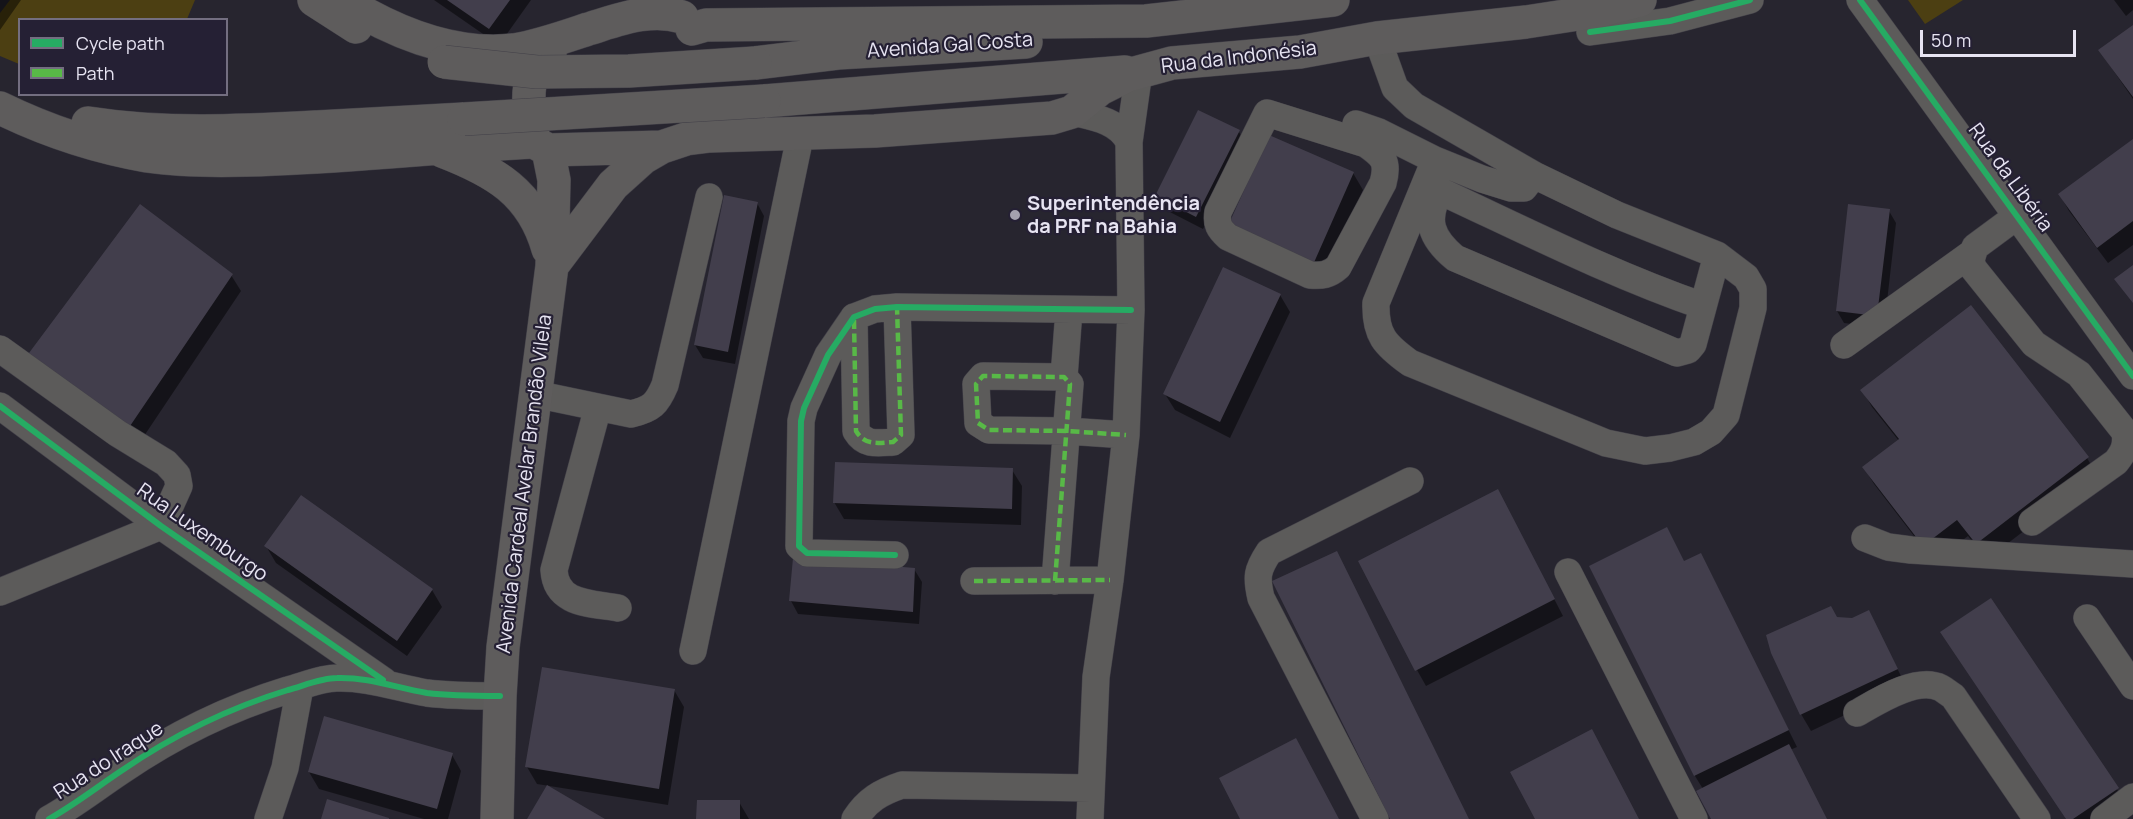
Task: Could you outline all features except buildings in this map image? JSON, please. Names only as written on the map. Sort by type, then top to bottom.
[{"type":"main road","name":"Avenida Gal Costa","points":[[314,0],[347,22],[413,53],[444,62],[537,72],[755,63],[838,53],[979,46],[1104,33],[1146,21]]},
{"type":"main road","name":"Avenida Gal Costa","points":[[342,0],[379,21],[416,37],[451,47],[484,51],[514,50],[563,37],[615,11],[684,15],[706,25],[1146,21]]},
{"type":"main road","points":[[1146,21],[1333,0]]},
{"type":"main road","name":"Rua da Indonésia","points":[[552,266],[613,185],[627,171],[643,158],[665,146],[686,139],[801,132],[875,131],[1052,118],[1072,112],[1100,89],[1139,71],[1172,63],[1300,52],[1377,38],[1598,11],[1640,0]]},
{"type":"main road","name":"Rua da Indonésia","points":[[665,146],[688,118],[699,88],[700,71],[684,15]]},
{"type":"main road","name":"Avenida Cardeal Avelar Brandão Vilela","points":[[497,819],[503,647],[552,266],[554,180],[527,102],[532,77],[540,60],[563,37]]},
{"type":"main road","points":[[0,109],[122,128],[178,132],[235,132],[764,101],[1139,71]]},
{"type":"main road","name":"Rua da Indonésia","points":[[0,109],[40,127],[82,141],[149,156],[228,161],[298,159],[436,148],[665,146]]},
{"type":"main road","points":[[436,148],[489,171],[520,196],[535,216],[544,236],[552,266]]},
{"type":"street","points":[[1590,32],[1670,21],[1750,0]]},
{"type":"street","name":"Rua da Libéria","points":[[1860,0],[2133,376]]},
{"type":"street","points":[[1377,38],[1395,88],[1407,101],[1432,118],[1534,175],[1617,215],[1717,255],[1746,277],[1753,289],[1754,308],[1726,415],[1711,432],[1694,442],[1645,451],[1606,443],[1410,363],[1391,350],[1381,337],[1375,320],[1376,303],[1434,178]]},
{"type":"street","points":[[1090,819],[1096,677],[1110,580],[1125,435],[1131,310],[1129,142],[1139,71]]},
{"type":"street","points":[[1267,112],[1296,111],[1330,114],[1379,132],[1434,178],[1560,247],[1674,296],[1703,306]]},
{"type":"street","points":[[1072,112],[1097,117],[1124,132],[1129,142]]},
{"type":"street","points":[[1267,112],[1366,144],[1385,161],[1386,172],[1383,183],[1338,267],[1331,274],[1310,275],[1228,237],[1220,230],[1217,221],[1218,212],[1267,112]]},
{"type":"street","points":[[693,651],[801,132]]},
{"type":"street","points":[[1434,178],[1524,188],[1534,175]]},
{"type":"street","points":[[1434,178],[1432,228],[1436,239],[1455,258],[1677,353],[1688,350],[1693,344],[1717,255]]},
{"type":"street","points":[[535,394],[631,414],[646,410],[659,401],[665,385],[709,197]]},
{"type":"street","points":[[1844,345],[1972,252],[1975,247],[2017,216]]},
{"type":"street","points":[[1972,252],[1973,268],[2034,344],[2079,374],[2125,432],[2127,442],[2116,462],[2032,522]]},
{"type":"street","points":[[895,555],[807,553],[799,546],[801,421],[804,408],[828,356],[854,317],[875,309],[897,307],[1131,310]]},
{"type":"street","points":[[854,317],[856,431],[861,439],[870,443],[893,442],[901,435],[897,307]]},
{"type":"street","points":[[1064,377],[1069,310]]},
{"type":"street","points":[[0,349],[117,433],[166,464],[177,475],[179,486],[161,526],[0,592]]},
{"type":"street","points":[[1055,581],[1067,431],[1071,384],[1064,377],[983,376],[978,380],[975,391],[978,423],[989,430],[1067,431],[1125,435]]},
{"type":"street","name":"Rua Luxemburgo","points":[[0,406],[161,526],[388,683]]},
{"type":"street","points":[[598,407],[554,570],[555,582],[560,590],[578,601],[618,608]]},
{"type":"street","points":[[1375,819],[1261,598],[1257,582],[1260,566],[1269,552],[1410,481]]},
{"type":"street","points":[[1865,538],[1888,547],[1911,550],[2133,564]]},
{"type":"street","points":[[1568,572],[1695,819]]},
{"type":"street","points":[[974,581],[1110,580]]},
{"type":"street","points":[[2087,618],[2133,686]]},
{"type":"street","name":"Rua do Iraque","points":[[49,819],[122,770],[204,722],[265,697],[300,687],[335,678],[388,683],[426,693],[500,696]]},
{"type":"street","points":[[1857,713],[1892,693],[1918,686],[1940,687],[1953,696],[2037,819]]},
{"type":"street","points":[[268,819],[285,768],[300,687]]},
{"type":"street","points":[[855,819],[864,806],[880,793],[902,785],[1092,788]]},
{"type":"street","points":[[2104,819],[2133,797]]},
{"type":"shaded area","points":[[10,0],[195,0],[187,18],[18,18],[18,64],[0,56],[0,13]]},
{"type":"shaded area","points":[[1908,0],[1963,0],[1925,24]]},
{"type":"marked path","points":[[854,320],[856,431],[868,441],[893,442],[901,435],[897,307]]},
{"type":"marked path","points":[[1055,581],[1070,384],[1064,377],[983,376],[976,384],[978,423],[989,430],[1067,431],[1126,435]]},
{"type":"marked path","points":[[974,581],[1110,580]]},
{"type":"cycle path","points":[[1590,32],[1670,21],[1750,0]]},
{"type":"cycle path","points":[[1860,0],[2133,376]]},
{"type":"cycle path","points":[[895,555],[807,553],[799,546],[801,421],[804,408],[828,355],[854,317],[875,309],[897,307],[1131,310]]},
{"type":"cycle path","points":[[0,406],[161,526],[383,680]]},
{"type":"cycle path","points":[[49,819],[140,758],[181,735],[244,705],[318,681],[349,678],[427,693],[500,696]]},
{"type":"place","name":"Superintendência da PRF na Bahia","points":[[1015,215]]}]
